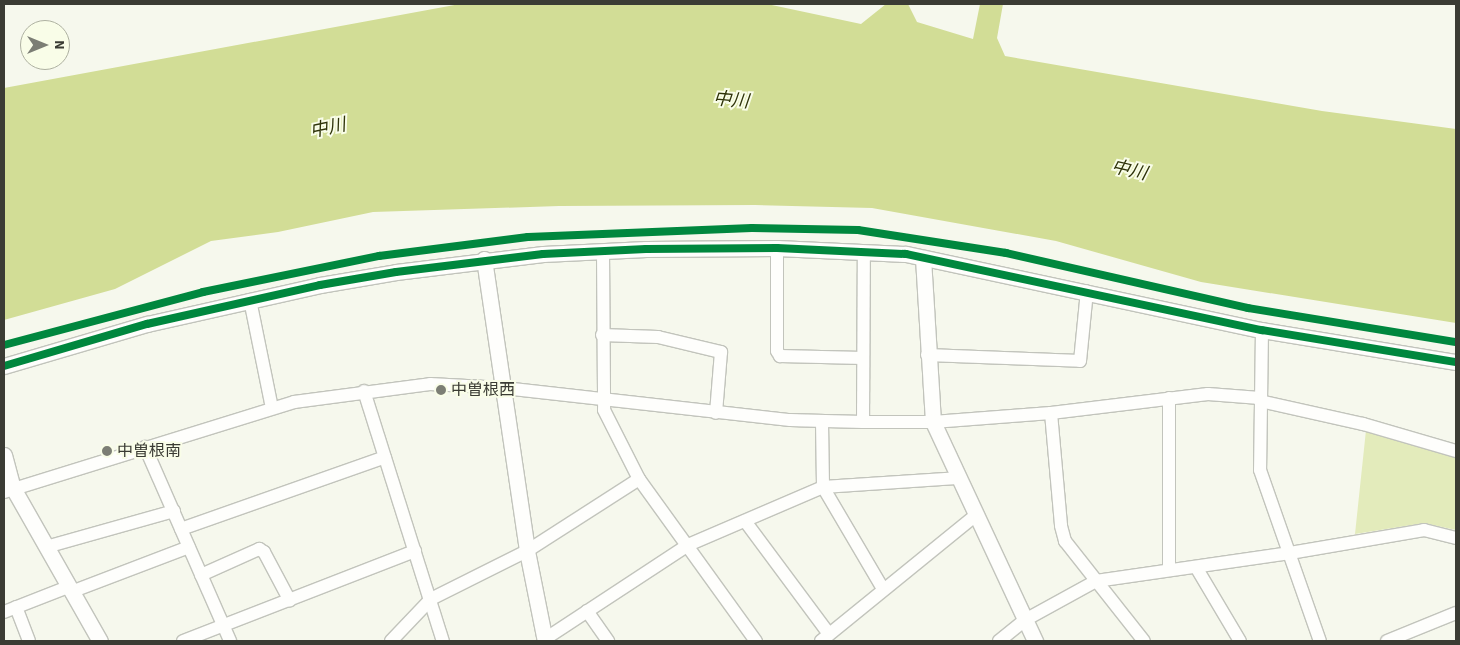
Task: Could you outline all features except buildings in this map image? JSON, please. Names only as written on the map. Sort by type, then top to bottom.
[{"type":"street","points":[[777,248],[776,351],[780,356],[863,358]]},
{"type":"street","points":[[4,366],[147,324],[250,300],[377,275],[484,259],[603,251],[777,248],[864,252],[923,258],[1087,291],[1262,330],[1456,362]]},
{"type":"street","points":[[603,251],[602,400],[604,410],[639,479],[688,545],[750,639]]},
{"type":"street","points":[[863,422],[864,252]]},
{"type":"street","points":[[923,258],[927,355],[933,422],[957,478],[1035,641]]},
{"type":"street","points":[[484,259],[528,551],[545,640],[688,545],[823,487],[957,478]]},
{"type":"street","points":[[927,355],[1080,361],[1087,291]]},
{"type":"street","points":[[250,300],[272,408]]},
{"type":"street","points":[[1262,330],[1260,470],[1320,641]]},
{"type":"street","points":[[602,335],[658,337],[721,352],[716,412]]},
{"type":"street","points":[[8,490],[272,408],[364,390],[430,384],[504,388],[602,400],[822,422],[933,422],[1051,413],[1208,394],[1260,399],[1364,424],[1456,451]]},
{"type":"street","points":[[364,390],[443,641]]},
{"type":"street","points":[[1169,398],[1169,570]]},
{"type":"street","points":[[1051,413],[1065,541],[1144,641]]},
{"type":"street","points":[[822,422],[823,487],[883,589]]},
{"type":"street","points":[[145,447],[230,641]]},
{"type":"street","points":[[4,455],[8,490],[46,547],[100,641]]},
{"type":"street","points":[[181,529],[385,457]]},
{"type":"street","points":[[391,641],[431,599],[528,551],[639,479]]},
{"type":"street","points":[[46,547],[174,511]]},
{"type":"street","points":[[744,521],[825,638],[975,516]]},
{"type":"street","points":[[999,641],[1025,620],[1096,580],[1290,553],[1424,530],[1456,538]]},
{"type":"street","points":[[4,612],[189,547]]},
{"type":"street","points":[[201,575],[259,549],[264,552],[290,600]]},
{"type":"street","points":[[183,641],[415,551]]},
{"type":"street","points":[[1196,567],[1240,641]]},
{"type":"street","points":[[16,607],[29,641]]},
{"type":"street","points":[[587,611],[608,641]]},
{"type":"street","points":[[1387,641],[1405,638],[1456,613]]},
{"type":"shaded area","points":[[1366,430],[1456,456],[1456,530],[1424,523],[1355,534]]},
{"type":"water","name":"中川","points":[[460,4],[767,4],[861,24],[886,4],[908,4],[917,22],[973,39],[980,4],[1003,4],[997,38],[1005,56],[1322,111],[1456,129],[1456,323],[1201,282],[1056,241],[872,208],[755,205],[559,206],[373,212],[278,232],[211,241],[115,289],[4,320],[4,88]]},
{"type":"cycle path","points":[[4,345],[203,292],[379,256],[528,237],[752,228],[858,230],[1006,253],[1248,308],[1456,342]]},
{"type":"cycle path","points":[[4,366],[147,324],[320,285],[396,272],[543,254],[646,249],[777,248],[906,254],[1262,330],[1456,362]]},
{"type":"place","name":"中曽根西","points":[[441,390]]},
{"type":"place","name":"中曽根南","points":[[107,451]]}]
